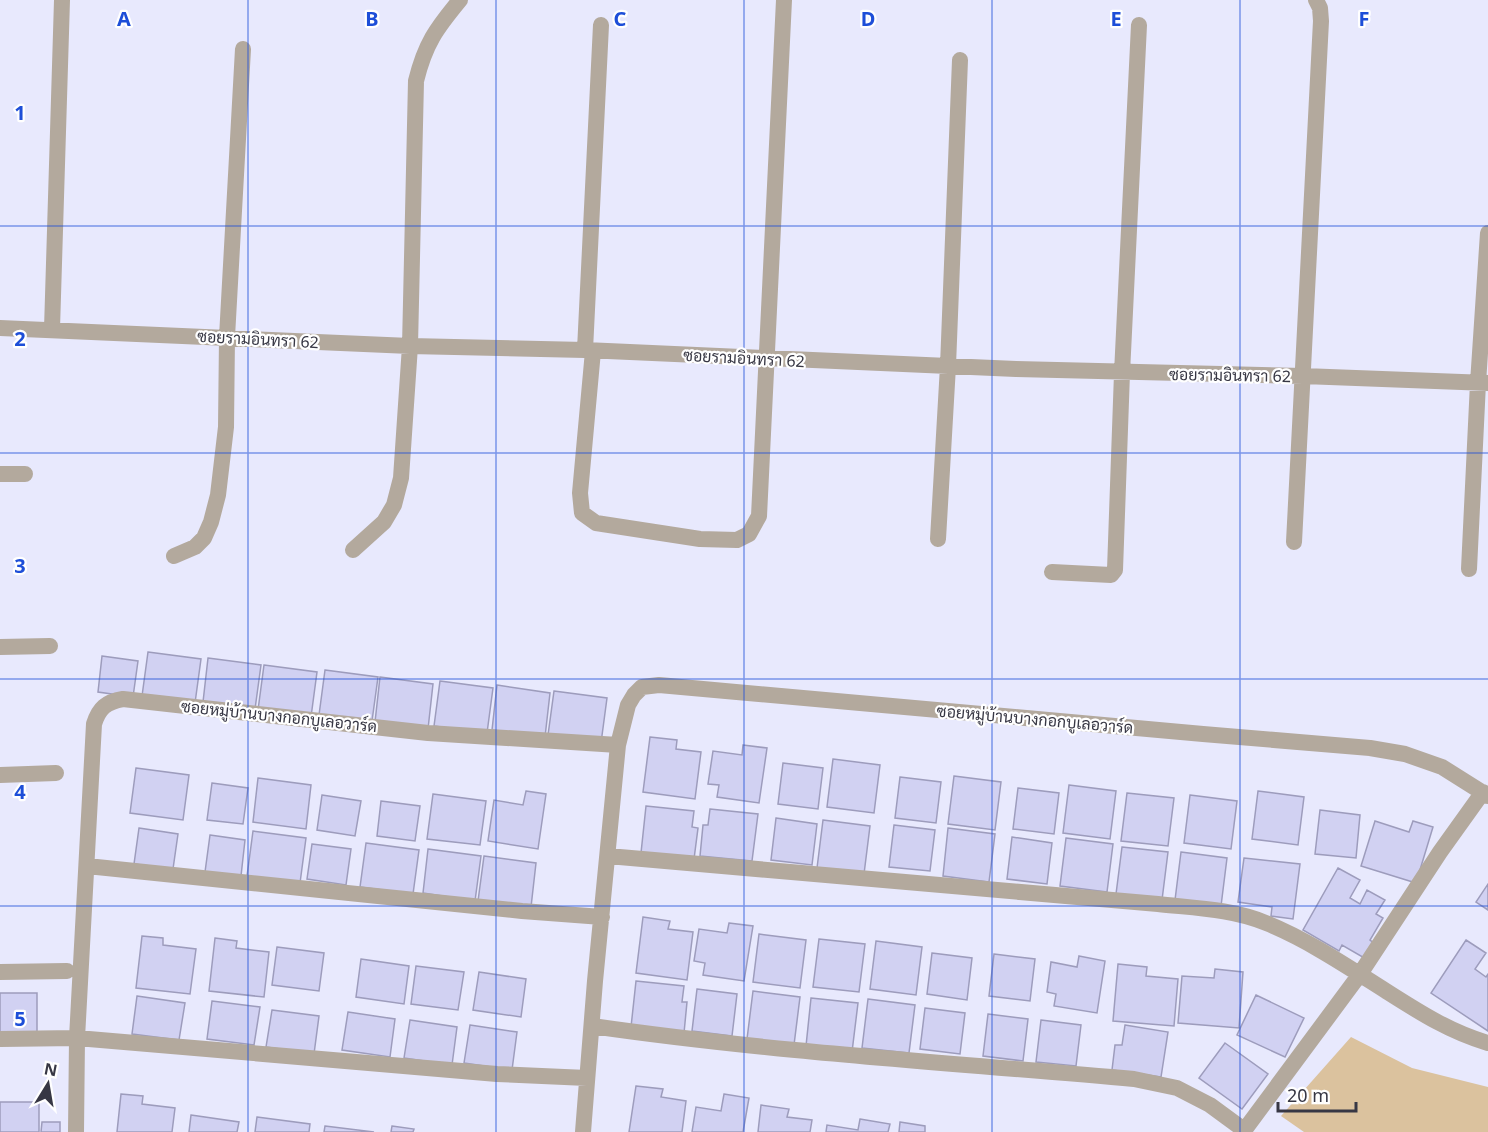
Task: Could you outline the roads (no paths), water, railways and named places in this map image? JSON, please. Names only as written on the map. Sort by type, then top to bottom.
[{"type":"street","points":[[52,329],[62,0]]},
{"type":"street","points":[[353,550],[384,522],[394,505],[401,478],[410,346],[416,81],[422,56],[436,28],[460,0]]},
{"type":"street","points":[[601,25],[589,351],[580,493],[582,513],[596,523],[700,539],[737,540],[749,534],[759,516],[784,0]]},
{"type":"street","points":[[1294,542],[1321,21],[1320,8],[1316,0]]},
{"type":"street","points":[[1052,572],[1111,575],[1114,570],[1139,25]]},
{"type":"street","points":[[174,556],[195,547],[204,538],[218,495],[226,427],[227,337],[243,49]]},
{"type":"street","points":[[938,539],[948,366],[960,60]]},
{"type":"street","points":[[1469,569],[1483,383],[1488,233]]},
{"type":"street","name":"ซอยรามอินทรา 62","points":[[0,328],[1122,373],[1303,376],[1483,383]]},
{"type":"street","points":[[0,474],[25,474]]},
{"type":"street","points":[[0,647],[50,646]]},
{"type":"street","name":"ซอยหมู่บ้านบางกอกบูเลอวาร์ด","points":[[583,1132],[595,981],[618,745],[628,705],[642,687],[659,685],[1370,748],[1405,754],[1442,767],[1485,794],[1440,852],[1360,974],[1244,1131],[1210,1105],[1177,1088],[1134,1079],[854,1057],[675,1038],[592,1026]]},
{"type":"street","name":"ซอยหมู่บ้านบางกอกบูเลอวาร์ด","points":[[76,1132],[77,1038],[94,724],[105,704],[123,699],[428,733],[618,745]]},
{"type":"street","points":[[0,775],[56,773]]},
{"type":"street","points":[[608,856],[1147,903],[1231,913],[1264,922],[1285,931],[1360,974],[1436,1023],[1488,1043]]},
{"type":"street","points":[[87,866],[522,911],[602,917]]},
{"type":"street","points":[[0,972],[67,971]]},
{"type":"street","points":[[0,1039],[77,1038],[485,1073],[587,1078]]}]
